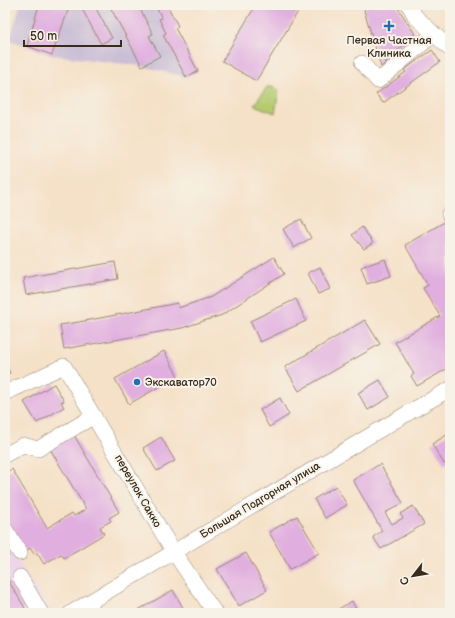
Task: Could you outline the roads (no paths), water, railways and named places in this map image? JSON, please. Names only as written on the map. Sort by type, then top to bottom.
[{"type":"street","points":[[409,5],[414,16],[450,49]]},
{"type":"street","points":[[362,63],[378,81],[434,34]]},
{"type":"street","name":"переулок Сакко","points":[[5,394],[64,366],[174,551],[215,613]]},
{"type":"street","name":"Большая Подгорная улица","points":[[71,613],[450,389]]},
{"type":"street","points":[[5,455],[23,445],[38,449],[94,416]]},
{"type":"street","points":[[5,529],[20,553]]},
{"type":"street","points":[[20,577],[41,613]]},
{"type":"place","name":"Первая Частная Клиника","points":[[389,26]]},
{"type":"place","name":"Экскаватор70","points":[[137,382]]}]
